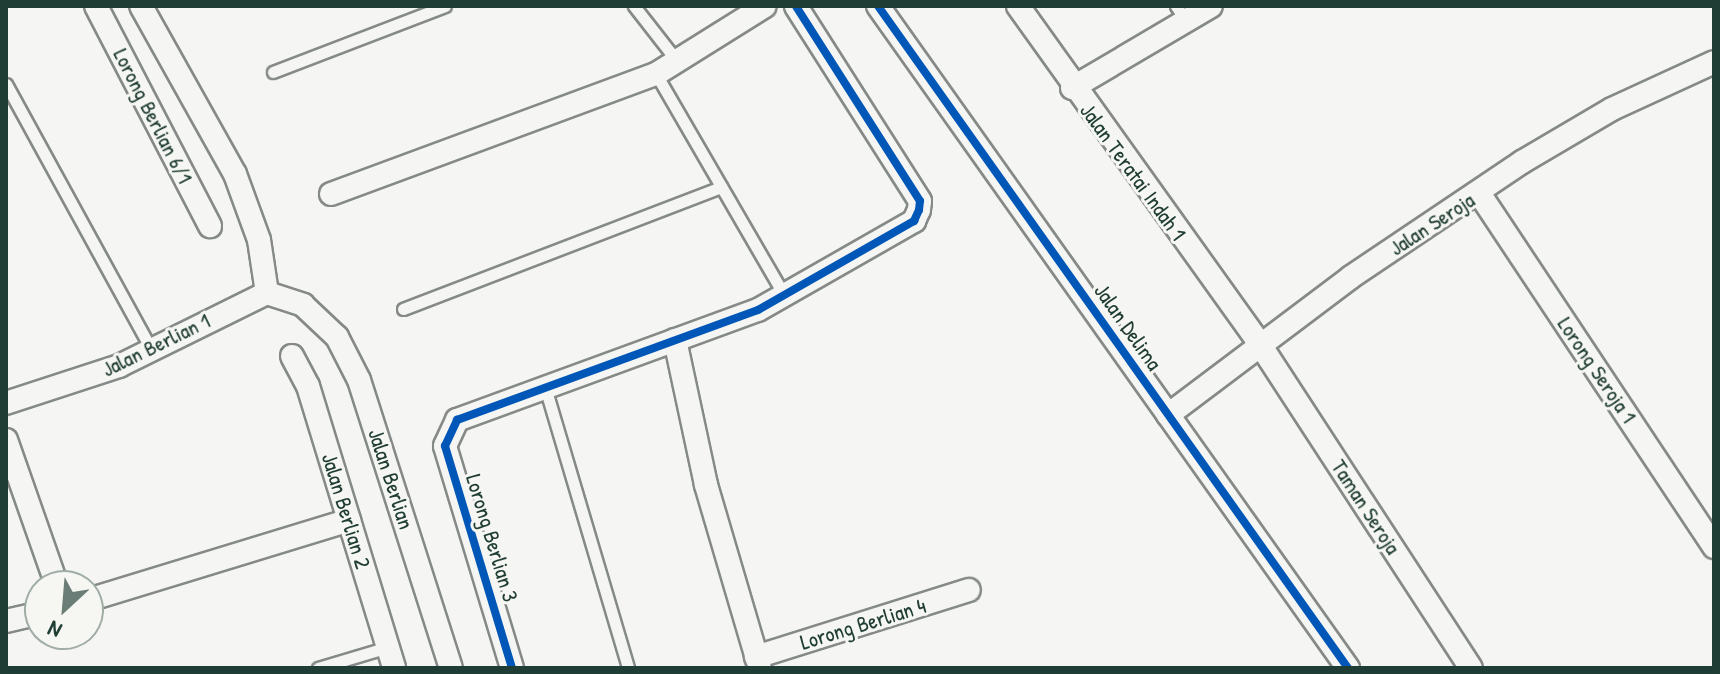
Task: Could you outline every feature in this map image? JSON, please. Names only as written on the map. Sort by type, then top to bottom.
[{"type":"street","name":"Lorong Berlian 6/1","points":[[96,6],[210,226]]},
{"type":"street","points":[[141,6],[235,174],[259,240],[267,293]]},
{"type":"street","points":[[331,194],[656,74],[765,6]]},
{"type":"street","points":[[545,387],[675,340],[784,295],[914,221],[920,201],[796,6]]},
{"type":"street","name":"Jalan Delima","points":[[878,6],[1348,668]]},
{"type":"street","points":[[1018,6],[1072,88]]},
{"type":"street","name":"Jalan Teratai Indah 1","points":[[1211,6],[1181,13],[1072,88],[1261,346]]},
{"type":"street","name":"Jalan Seroja","points":[[1168,415],[1351,277],[1479,193],[1612,109],[1714,62]]},
{"type":"street","name":"Lorong Seroja 1","points":[[1479,193],[1714,547]]},
{"type":"street","name":"Jalan Berlian","points":[[267,293],[303,305],[337,337],[359,380],[451,668]]},
{"type":"street","name":"Jalan Berlian 1","points":[[6,403],[96,375],[267,293]]},
{"type":"street","points":[[675,340],[706,485],[758,663]]},
{"type":"street","name":"Taman Seroja","points":[[1261,346],[1471,668]]},
{"type":"street","name":"Jalan Berlian 2","points":[[292,356],[308,386],[391,658]]},
{"type":"street","name":"Lorong Berlian 3","points":[[512,668],[445,446],[457,420],[545,387]]},
{"type":"street","points":[[6,440],[51,570]]},
{"type":"street","points":[[104,595],[349,520]]},
{"type":"street","name":"Lorong Berlian 4","points":[[758,663],[969,590]]},
{"type":"lane","points":[[273,72],[445,6]]},
{"type":"lane","points":[[634,6],[677,61]]},
{"type":"lane","points":[[656,74],[784,295]]},
{"type":"lane","points":[[6,84],[151,349]]},
{"type":"lane","points":[[403,309],[721,187]]},
{"type":"lane","points":[[545,387],[628,668]]},
{"type":"lane","points":[[318,668],[391,658]]},
{"type":"cycle path","points":[[512,668],[445,446],[457,420],[758,310],[914,221],[919,210],[920,201],[796,6]]},
{"type":"cycle path","points":[[878,6],[1348,668]]}]
